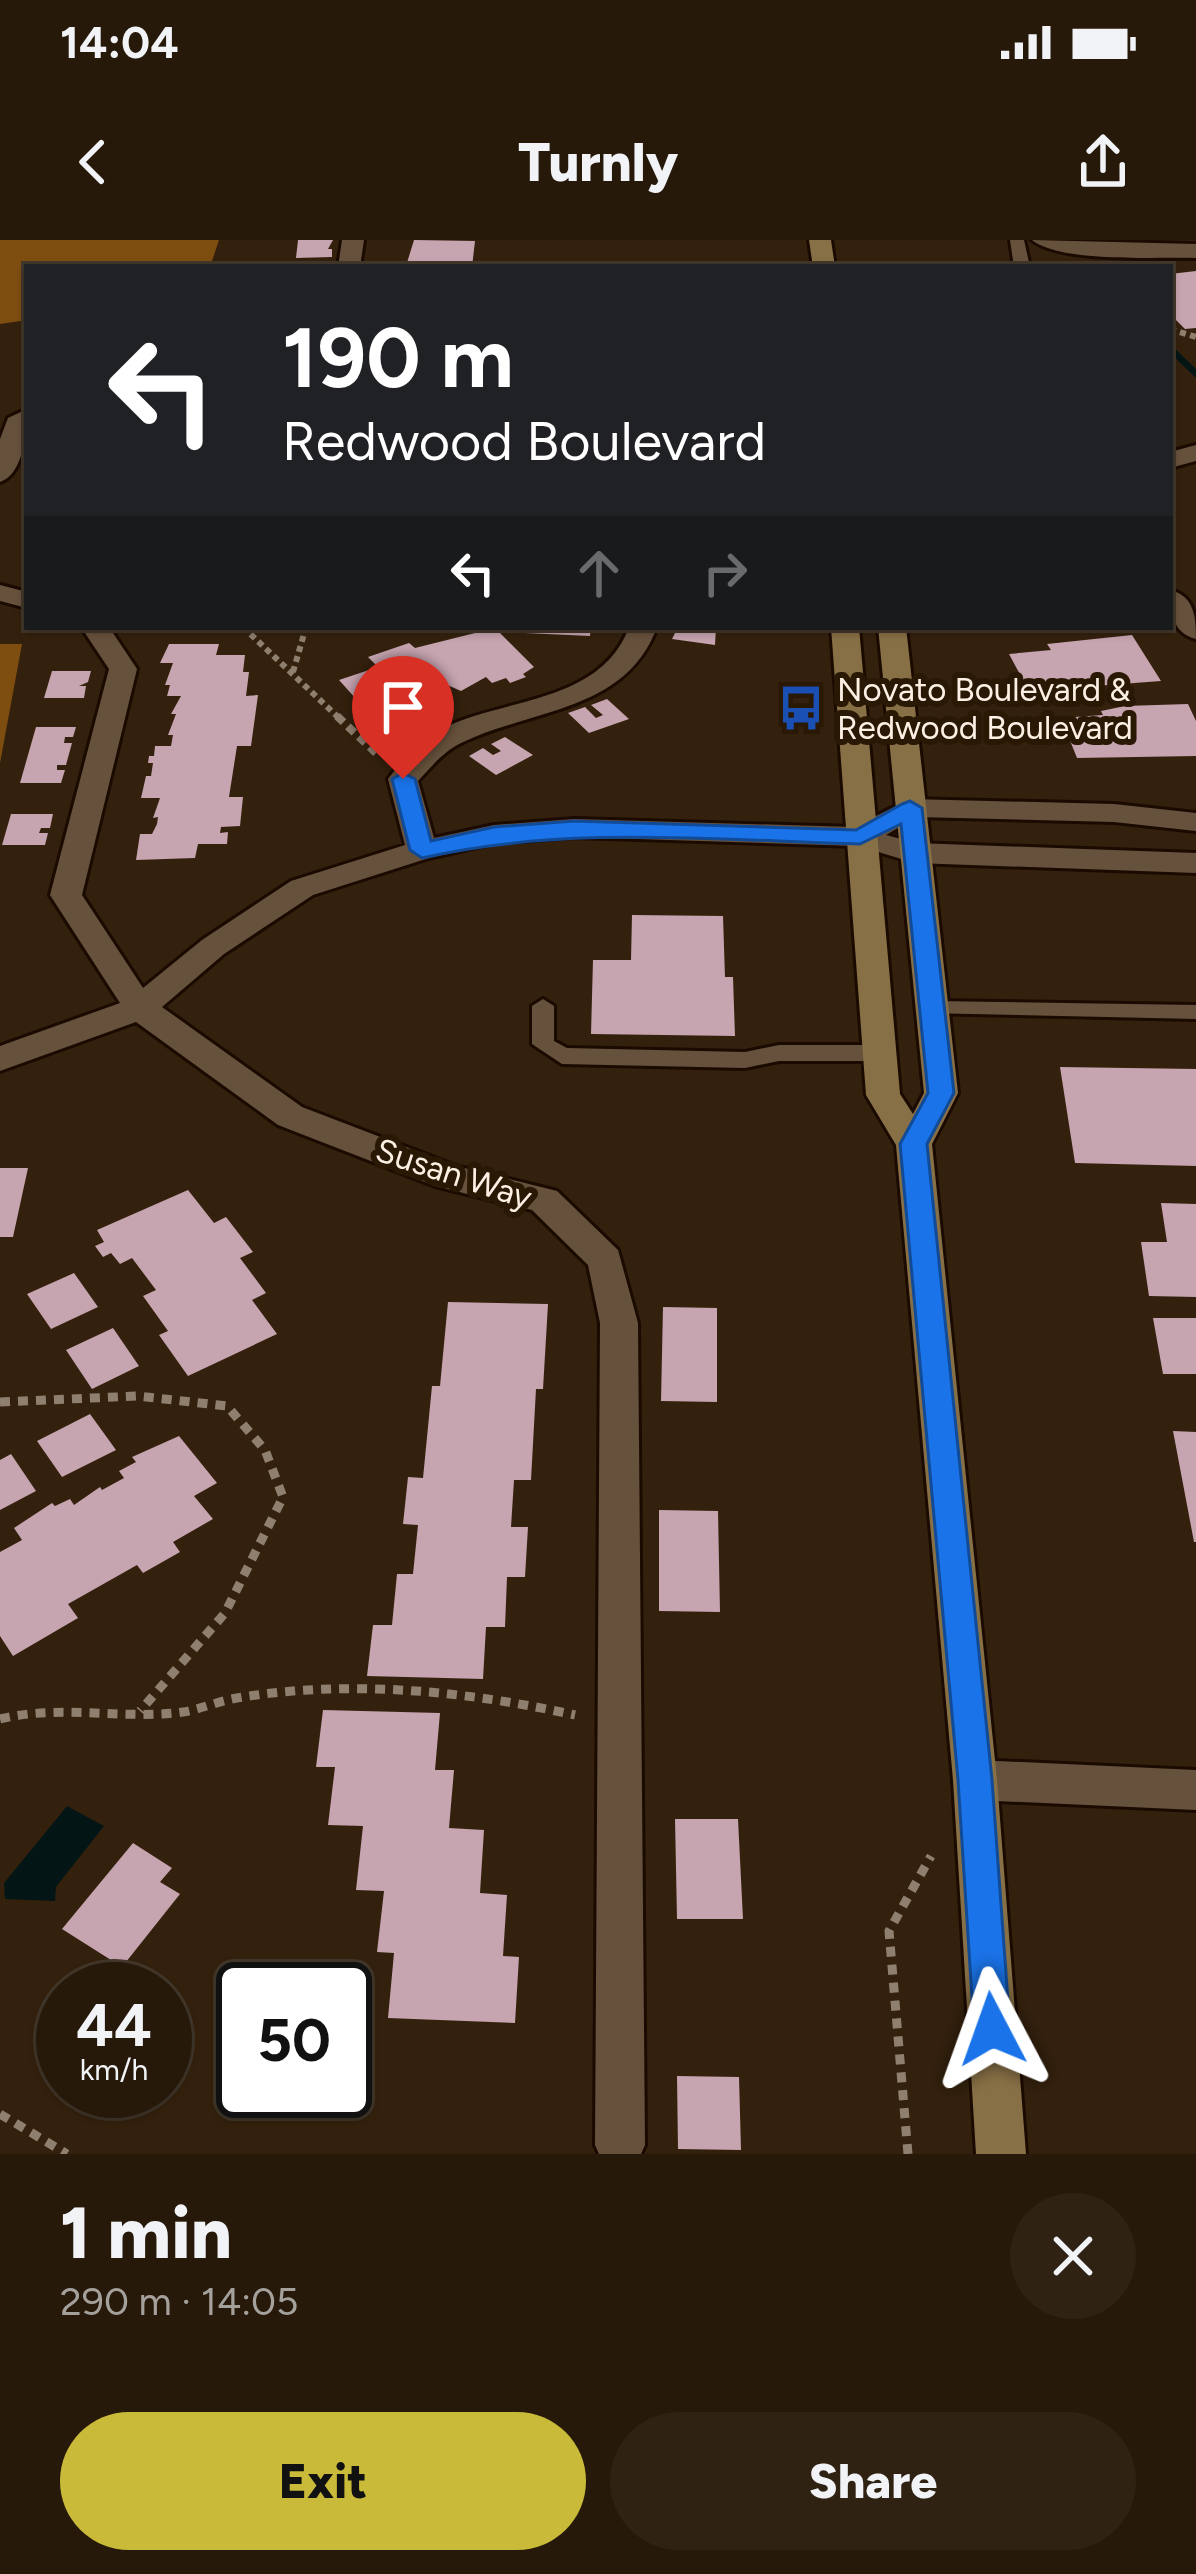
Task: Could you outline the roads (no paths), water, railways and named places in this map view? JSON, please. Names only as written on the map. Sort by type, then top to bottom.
[{"type":"main road","points":[[845,630],[883,1095],[914,1144],[975,1780],[1001,2154]]},
{"type":"main road","points":[[892,630],[941,1093],[914,1144]]},
{"type":"street","points":[[1043,240],[1102,249],[1196,250]]},
{"type":"street","points":[[0,474],[16,418]]},
{"type":"street","points":[[1173,602],[1196,631]]},
{"type":"street","name":"Susan Way","points":[[97,630],[123,669],[66,895],[140,1009],[290,1116],[448,1177],[544,1200],[604,1260],[619,1323],[620,2144]]},
{"type":"street","points":[[422,850],[403,779],[445,738],[597,686],[640,644],[642,630]]},
{"type":"street","points":[[860,837],[910,808],[1114,813],[1196,822]]},
{"type":"street","points":[[0,1059],[140,1009],[213,947],[302,888],[422,850],[494,834],[574,828],[860,837],[915,853],[1120,856],[1196,863]]},
{"type":"street","points":[[975,1780],[1196,1790]]},
{"type":"lane","points":[[543,1006],[542,1044],[562,1056],[746,1060],[778,1053],[880,1053]]},
{"type":"lane","points":[[934,1009],[1196,1012]]},
{"type":"waterway","points":[[1173,350],[1196,375]]},
{"type":"place","name":"Novato Boulevard & Redwood Boulevard","points":[[801,708]]}]
